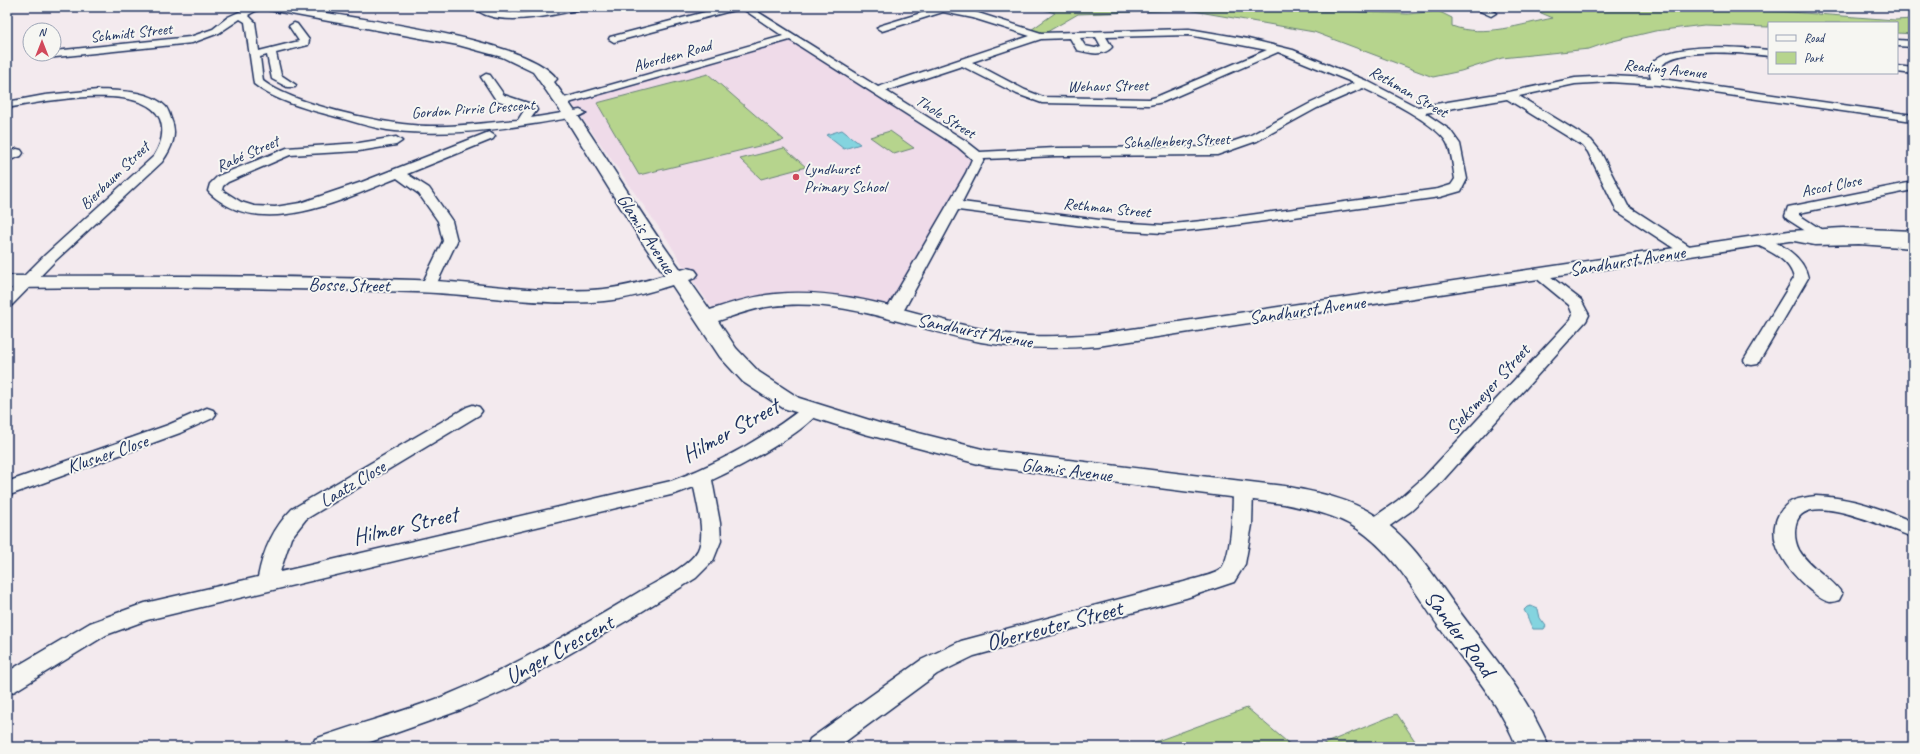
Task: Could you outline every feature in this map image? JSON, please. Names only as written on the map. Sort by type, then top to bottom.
[{"type":"main road","name":"Glamis Avenue","points":[[273,7],[454,40],[505,54],[523,61],[538,70],[570,107],[659,240],[682,276],[694,301],[711,317],[757,367],[766,386],[791,403],[925,443],[986,458],[1284,495],[1315,501],[1346,512],[1374,527]]},
{"type":"main road","name":"Sandhurst Avenue","points":[[711,317],[760,301],[784,299],[833,301],[1007,340],[1034,343],[1069,342],[1098,340],[1686,250],[1789,236],[1817,233],[1913,236]]},
{"type":"main road","name":"Bosse Street","points":[[7,282],[238,282],[427,286],[535,295],[588,296],[620,292],[682,276]]},
{"type":"main road","name":"Sander Road","points":[[1374,527],[1408,563],[1494,679],[1516,712],[1533,747]]},
{"type":"street","name":"Schmidt Street","points":[[62,53],[184,41],[216,32],[231,19],[258,7]]},
{"type":"street","points":[[343,7],[353,7]]},
{"type":"street","points":[[479,7],[486,11],[508,15],[527,16],[545,14],[577,7]]},
{"type":"street","points":[[614,39],[735,7]]},
{"type":"street","name":"Thole Street","points":[[744,7],[962,144],[977,156],[978,159],[972,173],[919,266],[898,308],[892,314]]},
{"type":"street","points":[[930,7],[996,21],[1040,36]]},
{"type":"street","points":[[1476,7],[1491,13]]},
{"type":"street","points":[[882,28],[945,9]]},
{"type":"street","name":"Gordon Pirrie Crescent","points":[[240,15],[248,19],[250,22],[258,82],[267,89],[315,108],[375,124],[411,130],[430,130],[522,123],[570,107]]},
{"type":"street","points":[[255,55],[304,43],[304,40],[294,26]]},
{"type":"street","name":"Rethman Street","points":[[876,91],[1040,36],[1189,32],[1277,49],[1415,111],[1443,130],[1452,141],[1462,179],[1456,188],[1440,193],[1383,202],[1163,229],[1115,226],[954,205]]},
{"type":"street","points":[[1072,35],[1081,48],[1096,51],[1107,47],[1099,34]]},
{"type":"street","name":"Aberdeen Road","points":[[570,107],[791,37]]},
{"type":"street","points":[[1898,43],[1913,44]]},
{"type":"street","name":"Wehaus Street","points":[[962,62],[1026,94],[1042,100],[1150,102],[1170,96],[1277,49]]},
{"type":"street","points":[[1658,82],[1655,69],[1658,62],[1677,54],[1711,50],[1768,53]]},
{"type":"street","points":[[272,54],[276,77],[291,85]]},
{"type":"street","points":[[1898,60],[1913,62]]},
{"type":"street","points":[[1898,69],[1913,71]]},
{"type":"street","points":[[486,77],[494,94],[501,99],[530,107],[530,110],[522,123]]},
{"type":"street","name":"Reading Avenue","points":[[1415,111],[1509,96],[1575,81],[1610,79],[1658,82],[1913,118]]},
{"type":"street","name":"Schallenberg Street","points":[[977,156],[1003,154],[1081,160],[1204,159],[1227,157],[1256,148],[1334,104],[1360,85]]},
{"type":"street","name":"Bierbaum Street","points":[[7,105],[75,95],[121,94],[141,98],[159,106],[164,111],[168,121],[169,136],[166,147],[158,159],[50,258],[7,302]]},
{"type":"street","points":[[1509,96],[1587,143],[1594,151],[1622,208],[1686,250]]},
{"type":"street","name":"Rabé Street","points":[[396,141],[359,147],[287,152],[223,179],[214,189],[230,203],[241,207],[262,211],[277,211],[318,202],[398,173],[489,136]]},
{"type":"street","points":[[398,173],[424,191],[437,207],[445,221],[450,241],[431,282],[427,286]]},
{"type":"street","name":"Ascot Close","points":[[1817,233],[1796,220],[1792,216],[1792,210],[1913,186]]},
{"type":"street","points":[[1789,236],[1815,241],[1859,240],[1913,244]]},
{"type":"street","points":[[1752,360],[1801,278],[1801,273],[1793,262],[1758,240]]},
{"type":"street","name":"Sieksmeyer Street","points":[[1374,527],[1413,500],[1439,474],[1544,356],[1578,321],[1581,314],[1576,303],[1537,273]]},
{"type":"street","name":"Hilmer Street","points":[[7,684],[74,642],[98,629],[145,612],[668,489],[702,477],[725,466],[770,439],[811,410]]},
{"type":"street","name":"Laatz Close","points":[[267,583],[276,548],[285,529],[299,514],[473,411]]},
{"type":"street","name":"Klusner Close","points":[[7,489],[174,429],[207,414]]},
{"type":"street","name":"Unger Crescent","points":[[324,747],[453,703],[504,680],[620,614],[689,572],[698,565],[710,547],[710,521],[702,477]]},
{"type":"street","name":"Oberreuter Street","points":[[819,747],[929,667],[953,654],[969,648],[1186,590],[1227,576],[1235,564],[1242,525],[1243,490]]},
{"type":"street","points":[[1831,594],[1800,568],[1786,545],[1783,527],[1789,514],[1800,505],[1828,504],[1853,508],[1913,530]]},
{"type":"shaded area","name":"Lyndhurst Primary School","points":[[791,37],[977,156],[897,309],[784,298],[717,314],[688,274],[667,239],[569,99]]},
{"type":"green space","points":[[1035,7],[1289,7],[1324,11],[1345,10],[1408,14],[1438,11],[1452,18],[1452,26],[1476,31],[1502,29],[1553,18],[1527,7],[1672,7],[1678,10],[1738,8],[1895,20],[1913,19],[1913,34],[1898,33],[1898,22],[1768,22],[1768,27],[1704,25],[1655,31],[1609,42],[1589,49],[1502,58],[1461,71],[1433,77],[1314,32],[1188,10],[1078,14],[1040,36],[1028,32],[1055,13]]},
{"type":"green space","points":[[708,74],[784,140],[639,175],[597,103]]},
{"type":"green space","points":[[890,131],[914,148],[894,154],[870,137]]},
{"type":"green space","points":[[784,148],[806,167],[761,179],[740,159]]},
{"type":"green space","points":[[1247,708],[1293,747],[1141,747]]},
{"type":"green space","points":[[1397,714],[1419,747],[1316,747]]},
{"type":"water","points":[[842,130],[860,144],[844,149],[826,135]]},
{"type":"water","points":[[1531,606],[1538,609],[1540,618],[1546,626],[1544,629],[1533,629],[1524,610]]},
{"type":"place","name":"Lyndhurst Primary School","points":[[796,177]]}]
